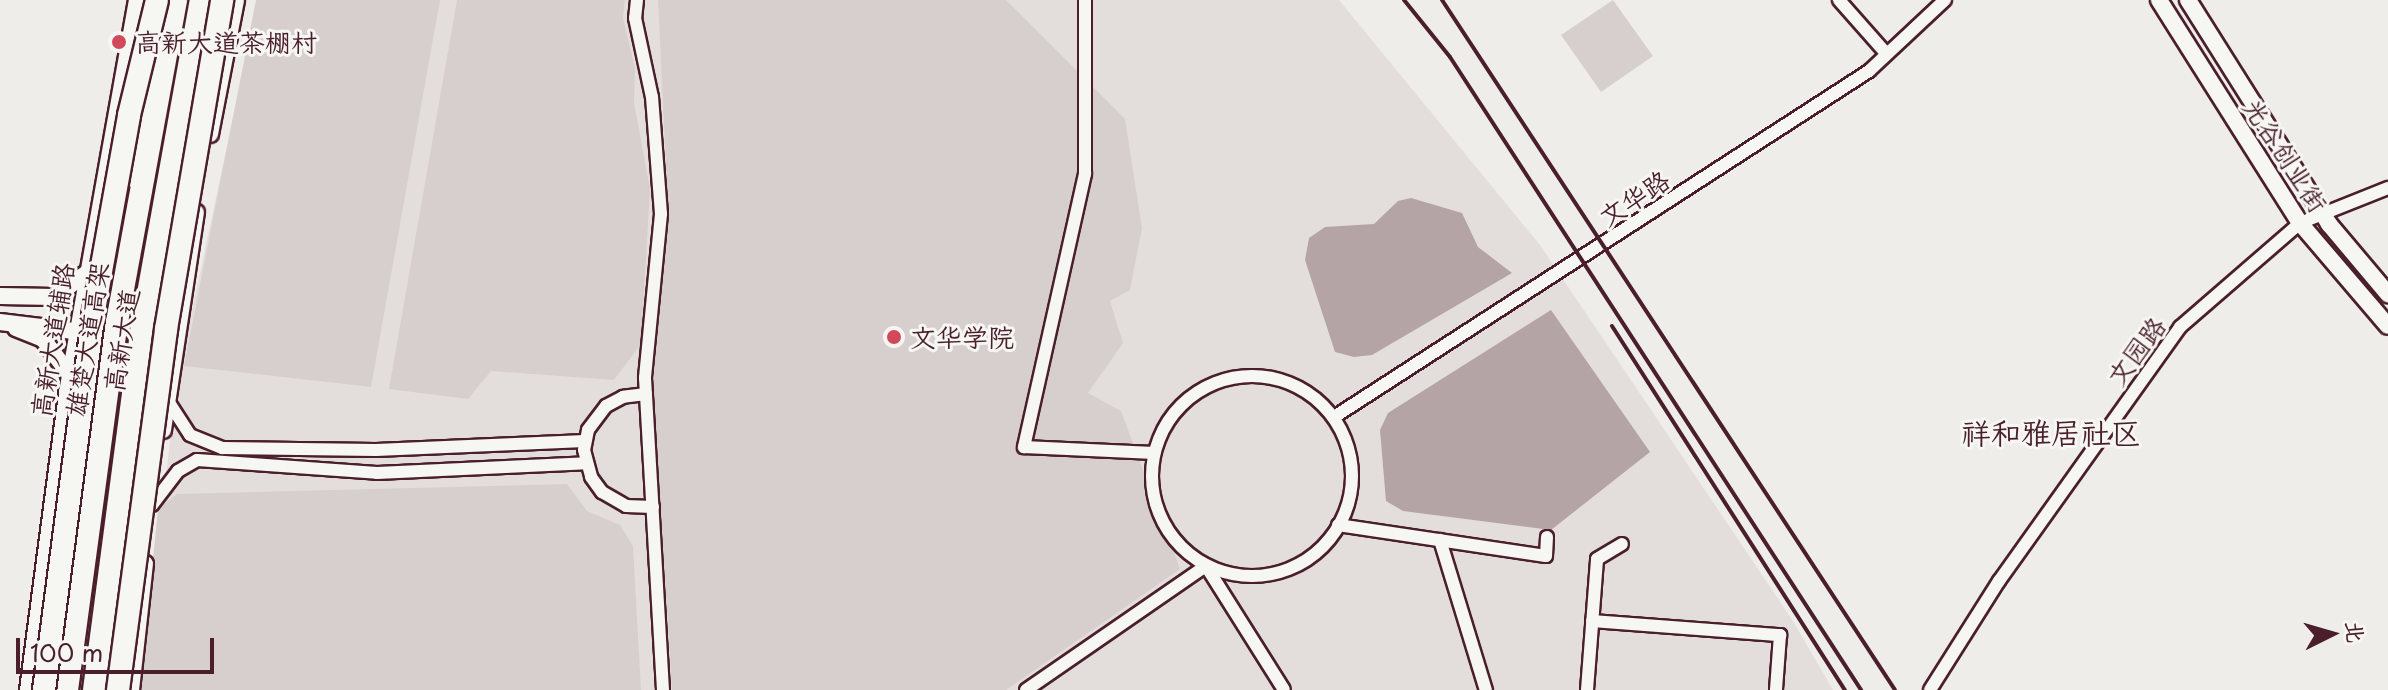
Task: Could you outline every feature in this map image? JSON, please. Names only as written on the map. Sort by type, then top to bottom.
[{"type":"highway","points":[[44,690],[91,330],[129,115],[157,0]]},
{"type":"highway","name":"雄楚大道高架","points":[[67,690],[117,322],[176,0]]},
{"type":"highway","name":"雄楚大道高架","points":[[94,690],[142,327],[201,0]]},
{"type":"highway","points":[[118,690],[166,329],[222,0]]},
{"type":"main road","name":"高新大道辅路","points":[[28,690],[77,330],[137,0]]},
{"type":"main road","name":"高新大道","points":[[61,690],[106,335],[168,0]]},
{"type":"main road","name":"高新大道","points":[[101,690],[149,326],[209,0]]},
{"type":"main road","points":[[131,690],[152,505],[197,211],[236,0]]},
{"type":"main road","name":"光谷创业街","points":[[2159,0],[2300,223],[2388,326]]},
{"type":"main road","name":"光谷创业街","points":[[2188,0],[2322,214],[2388,294]]},
{"type":"main road","points":[[149,326],[197,211]]},
{"type":"main road","points":[[0,296],[54,297],[86,274]]},
{"type":"main road","points":[[2,322],[106,335]]},
{"type":"main road","points":[[2,322],[43,339],[70,375]]},
{"type":"street","points":[[637,0],[635,18],[652,97],[661,214],[646,394],[663,690]]},
{"type":"street","points":[[1085,0],[1085,174],[1024,447],[1154,453]]},
{"type":"street","points":[[1839,0],[1885,52]]},
{"type":"street","name":"文华路","points":[[1334,417],[1869,71],[1885,52],[1945,0]]},
{"type":"street","name":"文园路","points":[[1930,690],[1999,581],[2180,327],[2300,223],[2388,188]]},
{"type":"street","points":[[1240,376],[1281,379],[1311,394],[1334,417],[1349,447],[1353,481],[1338,525],[1303,563],[1271,575],[1238,576],[1206,566],[1179,546],[1161,518],[1152,486],[1154,453],[1166,423],[1188,397],[1217,381],[1240,376]]},
{"type":"street","points":[[646,394],[623,397],[606,406],[585,441],[586,463],[609,498],[636,508],[653,507]]},
{"type":"street","points":[[168,401],[190,435],[222,448],[376,450],[585,441]]},
{"type":"street","points":[[152,505],[178,471],[197,460],[377,473],[586,463]]},
{"type":"street","points":[[1338,525],[1546,556],[1547,537]]},
{"type":"street","points":[[1440,540],[1486,690]]},
{"type":"street","points":[[1587,690],[1597,559],[1622,544]]},
{"type":"street","points":[[1026,690],[1206,566]]},
{"type":"street","points":[[1206,566],[1284,690]]},
{"type":"street","points":[[1592,621],[1780,635],[1776,690]]},
{"type":"shaded area","points":[[256,0],[440,0],[371,387],[184,366]]},
{"type":"shaded area","name":"文华学院","points":[[258,0],[1339,0],[1540,245],[1793,621],[1833,690],[141,690],[177,381]]},
{"type":"shaded area","points":[[457,0],[625,0],[623,18],[635,68],[634,103],[650,189],[641,344],[614,380],[491,371],[468,399],[389,389]]},
{"type":"shaded area","points":[[658,0],[1006,0],[1125,119],[1142,228],[1130,290],[1110,301],[1123,343],[1088,393],[1121,411],[1180,569],[1006,690],[672,690],[653,384],[668,209]]},
{"type":"shaded area","points":[[1613,0],[1653,56],[1601,92],[1561,35]]},
{"type":"shaded area","points":[[1411,198],[1462,213],[1478,247],[1512,273],[1372,355],[1354,357],[1335,352],[1305,260],[1309,238],[1325,227],[1374,224],[1398,201]]},
{"type":"shaded area","points":[[1551,310],[1650,452],[1551,530],[1403,511],[1386,501],[1380,430],[1388,413]]},
{"type":"shaded area","points":[[567,484],[587,511],[620,525],[633,546],[641,690],[140,690],[158,509],[177,494]]},
{"type":"railway","points":[[1404,0],[1450,57],[1861,690]]},
{"type":"railway","points":[[1442,0],[1895,690]]},
{"type":"railway","points":[[1612,326],[1845,690]]},
{"type":"place","name":"高新大道茶棚村","points":[[119,42]]},
{"type":"place","name":"文华学院","points":[[894,337]]},
{"type":"district","name":"祥和雅居社区","points":[[2051,432]]}]
